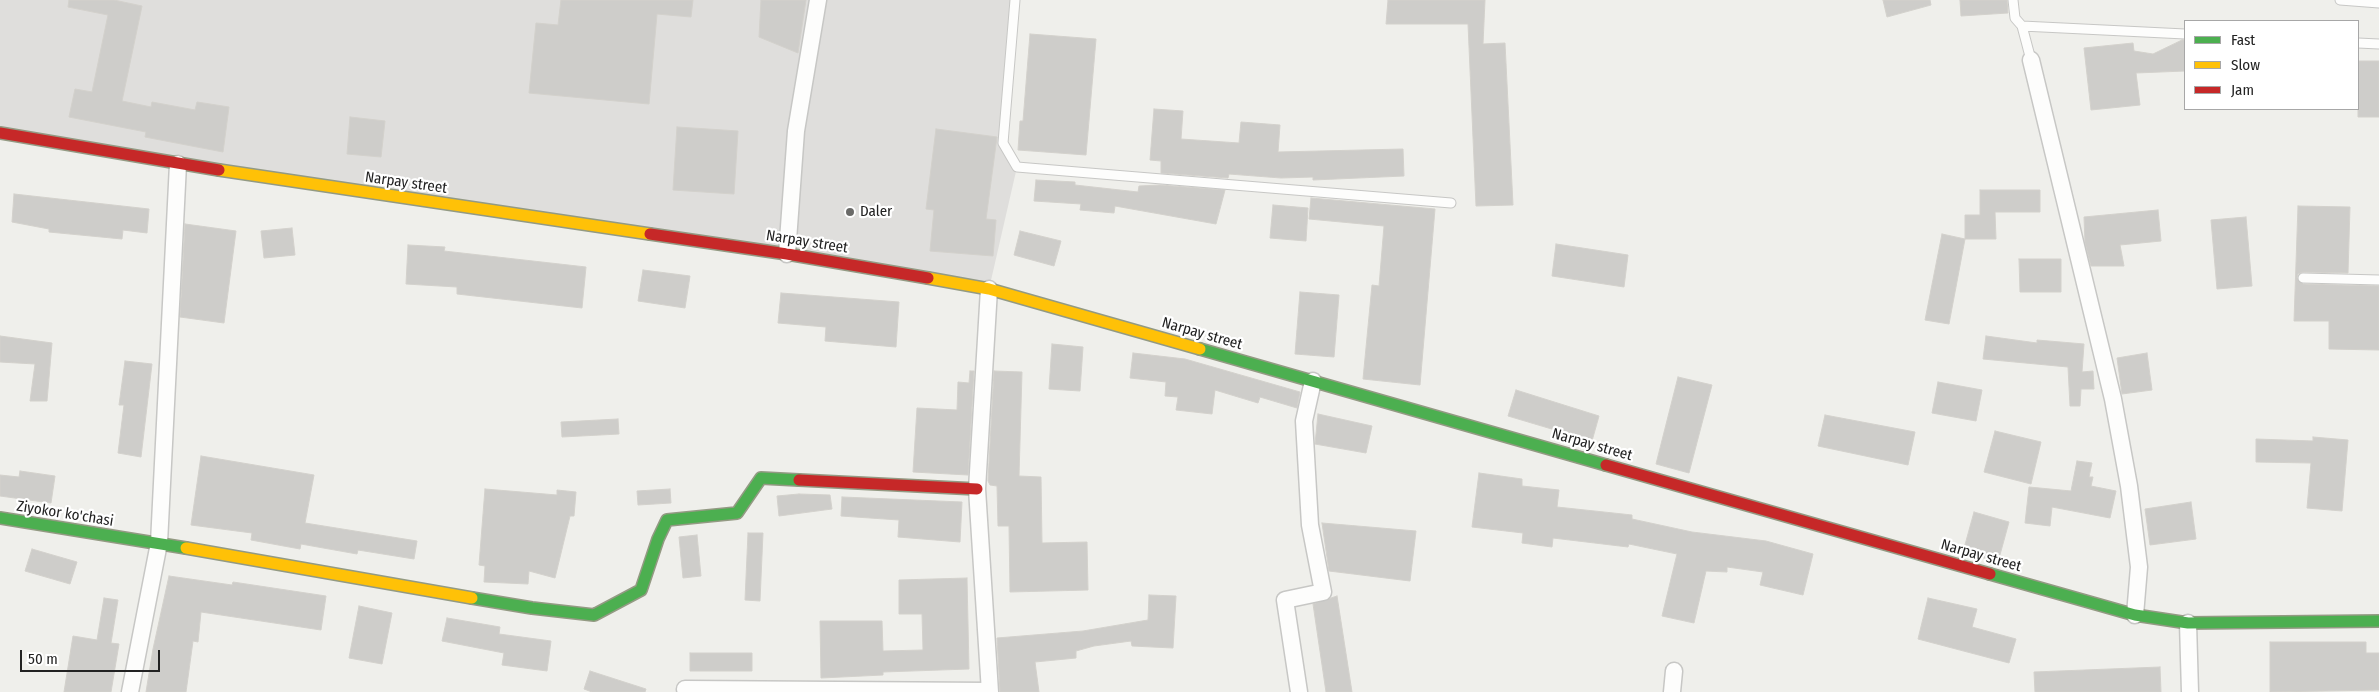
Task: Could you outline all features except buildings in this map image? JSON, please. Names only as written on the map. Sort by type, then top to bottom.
[{"type":"main road","name":"Narpay street","points":[[0,133],[178,164],[787,254],[989,289],[2135,615],[2188,623],[2379,622]]},
{"type":"main road","name":"Ziyokor ko'chasi","points":[[0,518],[159,543],[532,608],[594,615],[641,590],[658,539],[667,520],[737,513],[761,478],[977,490]]},
{"type":"street","points":[[787,254],[796,131],[818,0]]},
{"type":"street","points":[[2031,60],[2113,399],[2129,486],[2139,568],[2135,615]]},
{"type":"street","points":[[130,692],[159,543],[178,164]]},
{"type":"street","points":[[685,689],[990,691],[977,490],[989,289]]},
{"type":"street","points":[[1299,692],[1285,600],[1323,592],[1310,525],[1304,421],[1313,381]]},
{"type":"street","points":[[2188,623],[2190,692]]},
{"type":"street","points":[[1672,692],[1674,671]]},
{"type":"lane","points":[[1015,0],[1003,143],[1017,167],[1451,203]]},
{"type":"lane","points":[[2013,0],[2014,18],[2022,26],[2031,60]]},
{"type":"lane","points":[[2340,0],[2379,3]]},
{"type":"lane","points":[[2022,26],[2184,34]]},
{"type":"lane","points":[[2359,43],[2379,44]]},
{"type":"lane","points":[[2303,278],[2379,280]]},
{"type":"shaded area","points":[[0,0],[1015,0],[1003,143],[1017,167],[989,289],[0,133]]},
{"type":"traffic: fast","points":[[1200,349],[1606,465]]},
{"type":"traffic: fast","points":[[472,598],[532,608],[594,615],[641,590],[658,539],[667,520],[737,513],[761,478],[799,480]]},
{"type":"traffic: fast","points":[[0,518],[186,548]]},
{"type":"traffic: fast","points":[[1990,574],[2135,615],[2188,623],[2379,621]]},
{"type":"traffic: slow","points":[[219,170],[650,234]]},
{"type":"traffic: slow","points":[[928,278],[989,289],[1200,349]]},
{"type":"traffic: slow","points":[[186,548],[472,598]]},
{"type":"traffic: jam","points":[[0,133],[219,170]]},
{"type":"traffic: jam","points":[[650,234],[787,254],[928,278]]},
{"type":"traffic: jam","points":[[1606,465],[1990,574]]},
{"type":"traffic: jam","points":[[799,480],[977,489]]},
{"type":"place","name":"Daler","points":[[850,212]]}]
